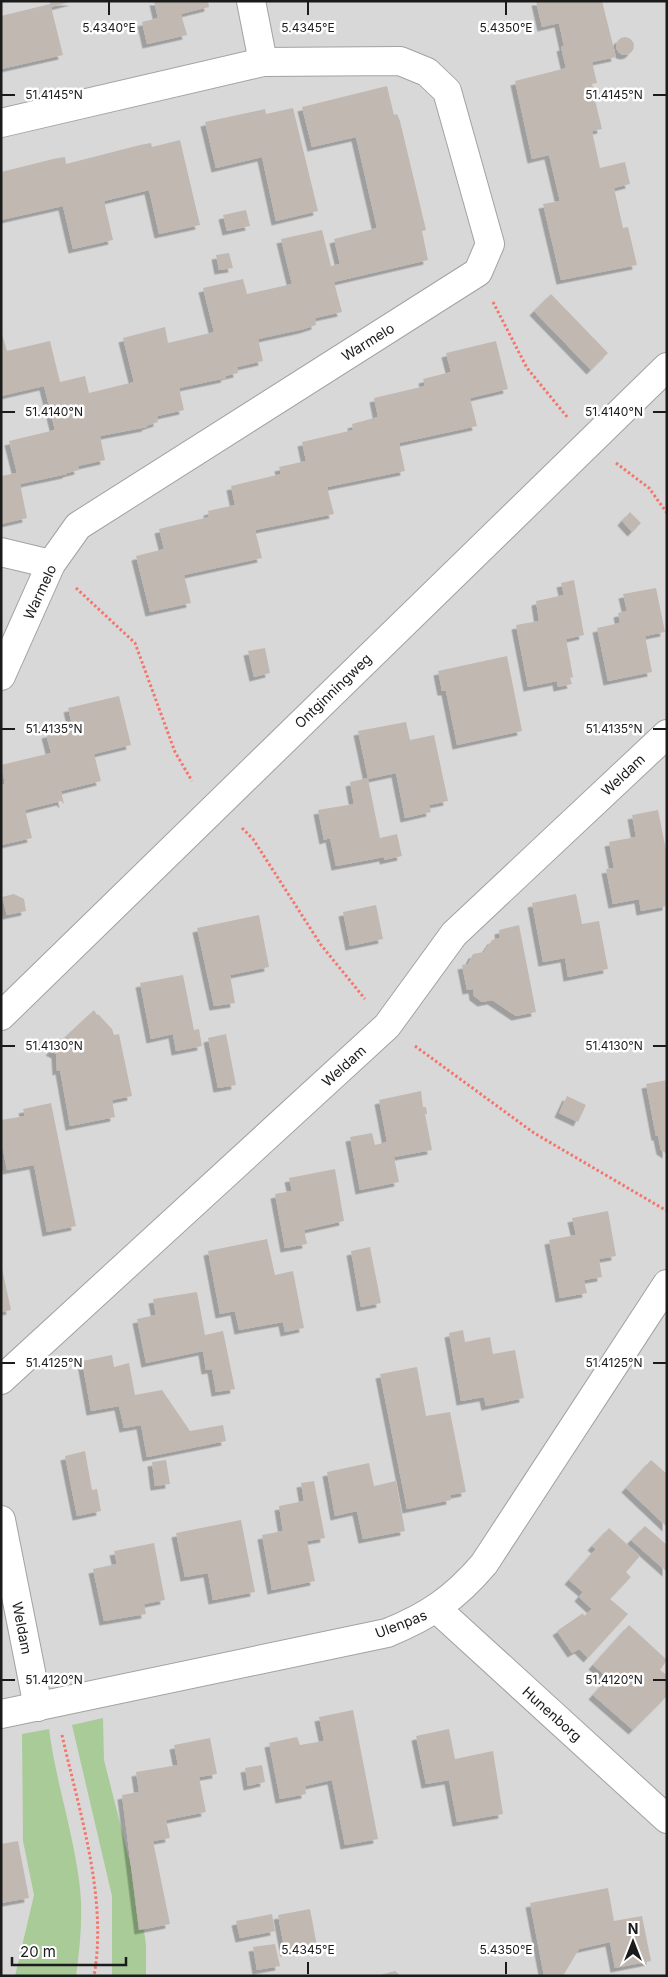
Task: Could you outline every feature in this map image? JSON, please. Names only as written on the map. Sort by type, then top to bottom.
[{"type":"street","points":[[251,1],[263,62]]},
{"type":"street","points":[[1,123],[263,62],[400,61],[427,72],[447,91],[490,244],[478,272]]},
{"type":"street","name":"Warmelo","points":[[1,676],[51,564],[78,526],[478,272]]},
{"type":"street","name":"Ontginningweg","points":[[1,1016],[218,802],[667,367]]},
{"type":"street","points":[[1,552],[51,564]]},
{"type":"street","name":"Weldam","points":[[1,1380],[387,1026],[454,934],[667,734]]},
{"type":"street","name":"Ulenpas","points":[[1,1714],[387,1633],[416,1621],[437,1609],[464,1587],[484,1564],[667,1284]]},
{"type":"street","name":"Weldam","points":[[1,1520],[46,1705]]},
{"type":"street","name":"Hunenborg","points":[[437,1609],[667,1819]]},
{"type":"path","points":[[478,272],[527,368],[588,442],[649,488],[667,512]]},
{"type":"path","points":[[51,564],[136,643],[175,752],[194,784],[218,802],[253,839],[321,945],[387,1026],[534,1133],[667,1211]]},
{"type":"path","points":[[46,1705],[97,1892],[96,1964],[94,1976]]},
{"type":"shaded area","points":[[1,1],[667,1],[667,1976],[1,1976]]},
{"type":"green space","points":[[103,1718],[104,1760],[140,1902],[146,1945],[146,1976],[112,1976],[112,1896],[72,1725]]},
{"type":"green space","points":[[49,1729],[74,1848],[80,1888],[81,1932],[76,1976],[15,1976],[34,1895],[23,1841],[22,1734]]},
{"type":"building","points":[[50,1],[74,1],[51,7],[63,55],[1,69],[1,16],[50,4]]},
{"type":"building","points":[[154,1],[208,1],[209,7],[181,14],[187,35],[147,44],[142,22],[158,18]]},
{"type":"building","points":[[536,1],[602,1],[616,57],[592,62],[597,83],[591,84],[602,129],[592,131],[600,168],[625,162],[630,184],[614,188],[623,228],[628,227],[637,265],[561,280],[543,204],[560,201],[549,155],[532,159],[515,81],[566,68],[561,47],[564,46],[559,23],[542,27]]},
{"type":"building","points":[[625,37],[631,40],[634,46],[631,52],[625,55],[619,52],[616,46],[619,40]]},
{"type":"building","points":[[387,86],[394,115],[397,114],[400,121],[426,230],[422,231],[428,260],[334,282],[342,312],[315,318],[316,325],[304,329],[258,339],[263,361],[237,367],[238,373],[225,376],[226,378],[179,388],[184,410],[157,416],[158,422],[147,427],[100,436],[105,460],[78,466],[79,470],[67,474],[20,484],[27,518],[1,524],[1,476],[17,473],[9,441],[55,430],[44,386],[1,396],[1,331],[7,351],[50,341],[60,382],[85,376],[89,393],[134,382],[123,338],[165,327],[168,343],[214,332],[203,288],[243,279],[247,294],[292,284],[281,239],[322,230],[331,266],[340,264],[334,239],[377,228],[356,137],[312,147],[302,107]]},
{"type":"building","points":[[293,108],[318,211],[276,221],[262,157],[216,168],[205,122],[265,109],[266,114]]},
{"type":"building","points":[[180,140],[200,225],[159,234],[149,190],[104,201],[113,240],[73,249],[63,206],[1,220],[1,172],[53,159],[65,157],[66,164],[140,145],[151,143],[152,147]]},
{"type":"building","points":[[246,210],[250,226],[227,231],[223,215]]},
{"type":"building","points":[[229,253],[233,268],[219,270],[216,255]]},
{"type":"building","points":[[551,294],[608,353],[591,370],[534,311]]},
{"type":"building","points":[[496,341],[508,389],[470,398],[477,426],[399,443],[405,471],[327,487],[334,514],[255,530],[262,558],[184,575],[191,603],[150,612],[136,556],[164,549],[159,529],[209,517],[208,511],[235,505],[231,486],[281,474],[279,467],[306,461],[302,442],[353,430],[352,424],[378,417],[374,398],[425,386],[423,379],[451,372],[446,353]]},
{"type":"building","points":[[630,512],[641,523],[632,532],[622,521]]},
{"type":"building","points":[[574,580],[584,635],[566,639],[573,677],[570,678],[572,684],[558,687],[557,681],[528,687],[516,625],[539,621],[536,601],[564,595],[561,583]]},
{"type":"building","points":[[656,588],[665,632],[645,636],[652,672],[608,681],[597,628],[620,623],[618,613],[627,611],[623,594]]},
{"type":"building","points":[[265,648],[270,673],[254,677],[248,651]]},
{"type":"building","points":[[507,656],[522,731],[457,745],[446,691],[442,691],[438,671]]},
{"type":"building","points":[[119,696],[131,745],[94,754],[101,781],[61,791],[64,804],[61,801],[25,810],[32,838],[1,845],[1,785],[5,784],[1,765],[51,753],[46,734],[73,728],[68,708]]},
{"type":"building","points":[[406,722],[410,740],[434,735],[448,801],[429,805],[431,812],[405,818],[396,773],[368,779],[380,838],[397,834],[402,856],[384,860],[384,857],[336,866],[330,838],[324,840],[318,810],[354,804],[350,782],[368,778],[358,731]]},
{"type":"building","points":[[658,810],[667,855],[667,906],[641,911],[639,899],[613,904],[606,869],[614,868],[609,842],[636,837],[632,815]]},
{"type":"building","points":[[14,894],[24,899],[26,911],[7,915],[2,897]]},
{"type":"building","points":[[576,894],[582,924],[599,921],[608,969],[568,977],[565,958],[543,962],[532,903]]},
{"type":"building","points":[[376,905],[383,939],[350,946],[343,912]]},
{"type":"building","points":[[259,915],[269,967],[230,975],[235,1003],[214,1006],[197,928]]},
{"type":"building","points":[[519,925],[536,1012],[516,1016],[492,1000],[482,1002],[474,996],[473,989],[467,990],[462,965],[468,964],[473,954],[484,952],[492,940],[500,938],[499,930]]},
{"type":"building","points":[[183,975],[194,1030],[199,1029],[202,1046],[176,1051],[173,1034],[151,1039],[140,983]]},
{"type":"building","points":[[94,1010],[112,1029],[114,1035],[119,1034],[132,1096],[112,1100],[115,1117],[70,1126],[60,1070],[57,1071],[56,1054],[50,1051]]},
{"type":"building","points":[[226,1034],[236,1085],[218,1088],[208,1038]]},
{"type":"building","points":[[667,1080],[667,1154],[661,1150],[658,1136],[656,1136],[646,1084]]},
{"type":"building","points":[[421,1091],[423,1107],[426,1107],[427,1114],[425,1114],[432,1150],[394,1157],[399,1182],[360,1190],[350,1137],[372,1133],[375,1145],[387,1142],[379,1100]]},
{"type":"building","points":[[567,1096],[586,1105],[578,1122],[559,1113]]},
{"type":"building","points":[[51,1103],[76,1226],[47,1232],[34,1165],[7,1170],[1,1140],[1,1120],[25,1116],[23,1109]]},
{"type":"building","points":[[335,1169],[344,1221],[304,1230],[307,1244],[285,1248],[275,1194],[292,1191],[289,1178]]},
{"type":"building","points":[[608,1211],[616,1256],[599,1259],[602,1277],[584,1280],[587,1293],[560,1298],[549,1240],[576,1235],[572,1218]]},
{"type":"building","points":[[267,1239],[275,1275],[293,1271],[304,1328],[285,1332],[283,1322],[239,1330],[235,1311],[220,1314],[208,1251]]},
{"type":"building","points":[[370,1247],[381,1303],[361,1307],[351,1251]]},
{"type":"building","points":[[1,1264],[11,1310],[1,1312]]},
{"type":"building","points":[[197,1292],[205,1335],[223,1331],[235,1389],[216,1392],[212,1369],[206,1370],[203,1351],[146,1363],[137,1319],[156,1315],[153,1299]]},
{"type":"building","points":[[463,1330],[465,1342],[490,1337],[493,1354],[515,1350],[524,1398],[486,1406],[484,1397],[461,1401],[449,1333]]},
{"type":"building","points":[[112,1355],[114,1367],[129,1363],[135,1395],[162,1390],[190,1431],[223,1425],[226,1441],[147,1457],[141,1425],[124,1428],[119,1406],[91,1411],[82,1361]]},
{"type":"building","points":[[417,1367],[426,1416],[450,1412],[466,1492],[450,1495],[451,1500],[407,1509],[380,1374]]},
{"type":"building","points":[[85,1451],[92,1490],[97,1489],[101,1511],[77,1516],[65,1456]]},
{"type":"building","points":[[166,1460],[170,1484],[155,1486],[152,1462]]},
{"type":"building","points":[[651,1460],[667,1474],[667,1527],[626,1488]]},
{"type":"building","points":[[369,1463],[374,1486],[396,1481],[405,1531],[363,1539],[357,1511],[335,1516],[327,1472]]},
{"type":"building","points":[[314,1481],[325,1538],[307,1541],[315,1581],[272,1590],[262,1535],[283,1531],[279,1506],[304,1501],[301,1483]]},
{"type":"building","points":[[241,1520],[255,1592],[213,1600],[208,1573],[185,1577],[176,1533]]},
{"type":"building","points":[[645,1526],[667,1545],[667,1572],[631,1540]]},
{"type":"building","points":[[609,1528],[640,1556],[626,1572],[631,1577],[610,1599],[628,1614],[588,1658],[579,1649],[572,1653],[557,1631],[583,1613],[584,1616],[592,1609],[579,1597],[583,1592],[569,1580],[596,1549],[592,1546]]},
{"type":"building","points":[[154,1543],[165,1600],[144,1604],[146,1614],[104,1621],[93,1569],[117,1564],[114,1551]]},
{"type":"building","points":[[629,1625],[667,1660],[660,1670],[667,1675],[667,1696],[633,1730],[593,1695],[608,1678],[593,1665]]},
{"type":"building","points":[[353,1710],[378,1839],[345,1845],[332,1780],[305,1786],[306,1794],[280,1799],[269,1743],[297,1737],[300,1745],[324,1741],[319,1717]]},
{"type":"building","points":[[449,1729],[455,1759],[493,1751],[503,1814],[457,1822],[449,1780],[426,1784],[416,1736]]},
{"type":"building","points":[[210,1738],[217,1774],[199,1777],[206,1812],[166,1820],[170,1838],[153,1841],[170,1924],[139,1930],[122,1795],[139,1792],[136,1772],[178,1765],[174,1745]]},
{"type":"building","points":[[262,1765],[265,1782],[248,1786],[245,1768]]},
{"type":"building","points":[[18,1841],[29,1898],[1,1903],[1,1844]]},
{"type":"building","points":[[608,1888],[614,1921],[642,1916],[651,1961],[615,1968],[610,1942],[579,1949],[563,1976],[544,1976],[530,1903]]},
{"type":"building","points":[[310,1909],[317,1946],[285,1952],[278,1915]]},
{"type":"building","points":[[272,1914],[275,1931],[240,1938],[236,1921]]},
{"type":"building","points":[[275,1944],[280,1966],[257,1970],[253,1947]]},
{"type":"building","points":[[395,1971],[401,1976],[380,1976],[380,1975]]}]
